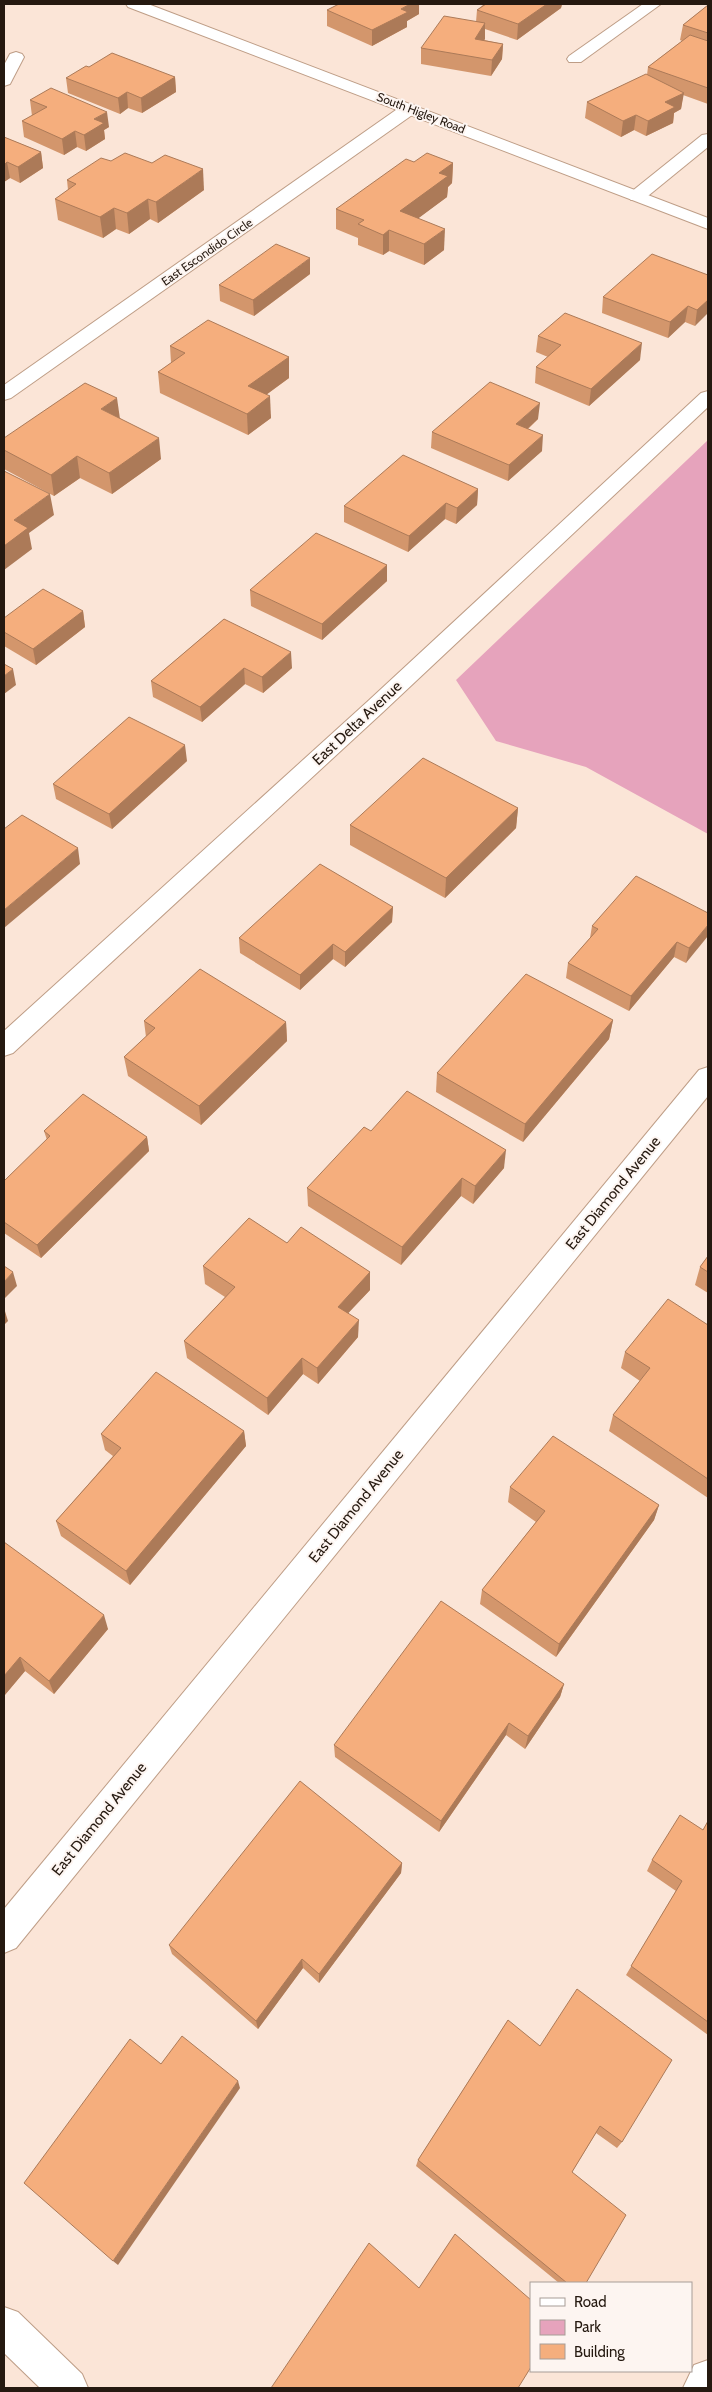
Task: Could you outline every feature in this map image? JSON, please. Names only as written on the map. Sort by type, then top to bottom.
[{"type":"street","name":"South Higley Road","points":[[134,4],[708,224]]},
{"type":"street","points":[[576,60],[653,4]]},
{"type":"street","points":[[4,81],[16,57]]},
{"type":"street","name":"East Escondido Circle","points":[[4,394],[409,109]]},
{"type":"street","points":[[637,196],[708,138]]},
{"type":"street","name":"East Delta Avenue","points":[[4,1046],[382,700],[708,397]]},
{"type":"street","name":"East Diamond Avenue","points":[[4,1936],[708,1077]]},
{"type":"street","points":[[4,2326],[68,2388]]},
{"type":"street","points":[[703,2388],[708,2379]]},
{"type":"green space","points":[[708,440],[708,834],[586,767],[496,741],[456,680]]},
{"type":"building","points":[[339,4],[410,4],[401,9],[408,12],[372,30],[327,10]]},
{"type":"building","points":[[486,4],[547,4],[518,24],[477,10]]},
{"type":"building","points":[[708,5],[708,33],[683,25]]},
{"type":"building","points":[[444,16],[485,23],[475,39],[503,44],[492,60],[421,48]]},
{"type":"building","points":[[690,35],[708,41],[708,88],[648,67]]},
{"type":"building","points":[[112,53],[175,77],[141,98],[127,92],[118,98],[66,78]]},
{"type":"building","points":[[646,74],[684,93],[665,102],[675,107],[648,121],[636,115],[623,121],[587,102]]},
{"type":"building","points":[[51,88],[107,112],[94,119],[104,123],[84,135],[75,131],[62,139],[22,121],[47,107],[30,100]]},
{"type":"building","points":[[4,137],[41,152],[18,167],[7,162],[4,165]]},
{"type":"building","points":[[125,153],[152,163],[165,155],[203,169],[156,202],[148,199],[127,213],[114,208],[100,217],[55,199],[76,184],[67,180],[101,158],[111,161]]},
{"type":"building","points":[[427,153],[453,163],[439,173],[448,176],[400,211],[445,229],[424,244],[389,230],[383,235],[358,224],[364,220],[336,209],[406,159],[414,162]]},
{"type":"building","points":[[276,244],[310,258],[253,300],[219,285]]},
{"type":"building","points":[[652,254],[708,275],[708,300],[697,310],[688,306],[670,322],[603,297]]},
{"type":"building","points":[[565,313],[642,343],[591,389],[536,367],[561,345],[538,336]]},
{"type":"building","points":[[208,320],[289,357],[248,386],[270,396],[247,414],[158,372],[185,353],[170,346]]},
{"type":"building","points":[[490,382],[540,403],[516,424],[543,435],[509,465],[432,432]]},
{"type":"building","points":[[85,383],[117,398],[101,409],[159,438],[109,473],[77,456],[51,475],[4,450],[4,438]]},
{"type":"building","points":[[403,455],[478,489],[457,508],[446,503],[409,536],[344,506]]},
{"type":"building","points":[[4,471],[50,494],[14,520],[28,528],[4,546]]},
{"type":"building","points":[[316,533],[387,565],[322,624],[250,590]]},
{"type":"building","points":[[43,589],[83,611],[33,649],[4,632],[4,618]]},
{"type":"building","points":[[224,619],[291,652],[262,677],[244,668],[200,707],[151,681]]},
{"type":"building","points":[[4,664],[13,669],[4,676]]},
{"type":"building","points":[[129,717],[185,745],[109,814],[53,784]]},
{"type":"building","points":[[423,758],[518,808],[446,878],[350,825]]},
{"type":"building","points":[[22,815],[78,848],[4,910],[4,829]]},
{"type":"building","points":[[320,864],[393,907],[345,952],[333,944],[300,975],[239,938]]},
{"type":"building","points":[[636,876],[708,913],[708,925],[689,948],[677,942],[631,996],[568,963],[598,929],[592,926]]},
{"type":"building","points":[[200,969],[286,1022],[199,1106],[124,1057],[155,1028],[144,1021]]},
{"type":"building","points":[[526,974],[613,1020],[525,1124],[437,1073]]},
{"type":"building","points":[[407,1091],[506,1150],[475,1186],[462,1178],[402,1247],[307,1188],[364,1127],[371,1131]]},
{"type":"building","points":[[83,1094],[147,1137],[37,1245],[4,1222],[4,1181],[50,1136],[44,1131]]},
{"type":"building","points":[[249,1218],[287,1243],[301,1227],[370,1272],[338,1307],[359,1320],[317,1368],[302,1358],[267,1398],[184,1341],[235,1287],[203,1266]]},
{"type":"building","points":[[708,1256],[708,1272],[700,1267]]},
{"type":"building","points":[[4,1266],[13,1272],[4,1282]]},
{"type":"building","points":[[668,1299],[708,1325],[708,1479],[613,1415],[650,1368],[625,1352]]},
{"type":"building","points":[[156,1372],[244,1431],[126,1571],[56,1521],[121,1448],[101,1434]]},
{"type":"building","points":[[553,1436],[659,1505],[559,1644],[482,1590],[545,1511],[510,1487]]},
{"type":"building","points":[[4,1542],[104,1615],[49,1681],[20,1657],[4,1676]]},
{"type":"building","points":[[441,1601],[564,1684],[528,1736],[509,1723],[441,1821],[334,1745]]},
{"type":"building","points":[[300,1781],[402,1863],[319,1974],[302,1959],[256,2021],[169,1945]]},
{"type":"building","points":[[680,1815],[703,1830],[708,1821],[708,2022],[631,1966],[682,1881],[652,1860]]},
{"type":"building","points":[[577,1989],[672,2060],[622,2142],[600,2126],[572,2172],[626,2215],[587,2282],[566,2282],[418,2160],[508,2020],[540,2046]]},
{"type":"building","points":[[182,2036],[238,2081],[113,2261],[24,2183],[130,2039],[161,2064]]},
{"type":"building","points":[[455,2234],[530,2299],[530,2369],[518,2388],[271,2388],[369,2243],[419,2288]]}]
